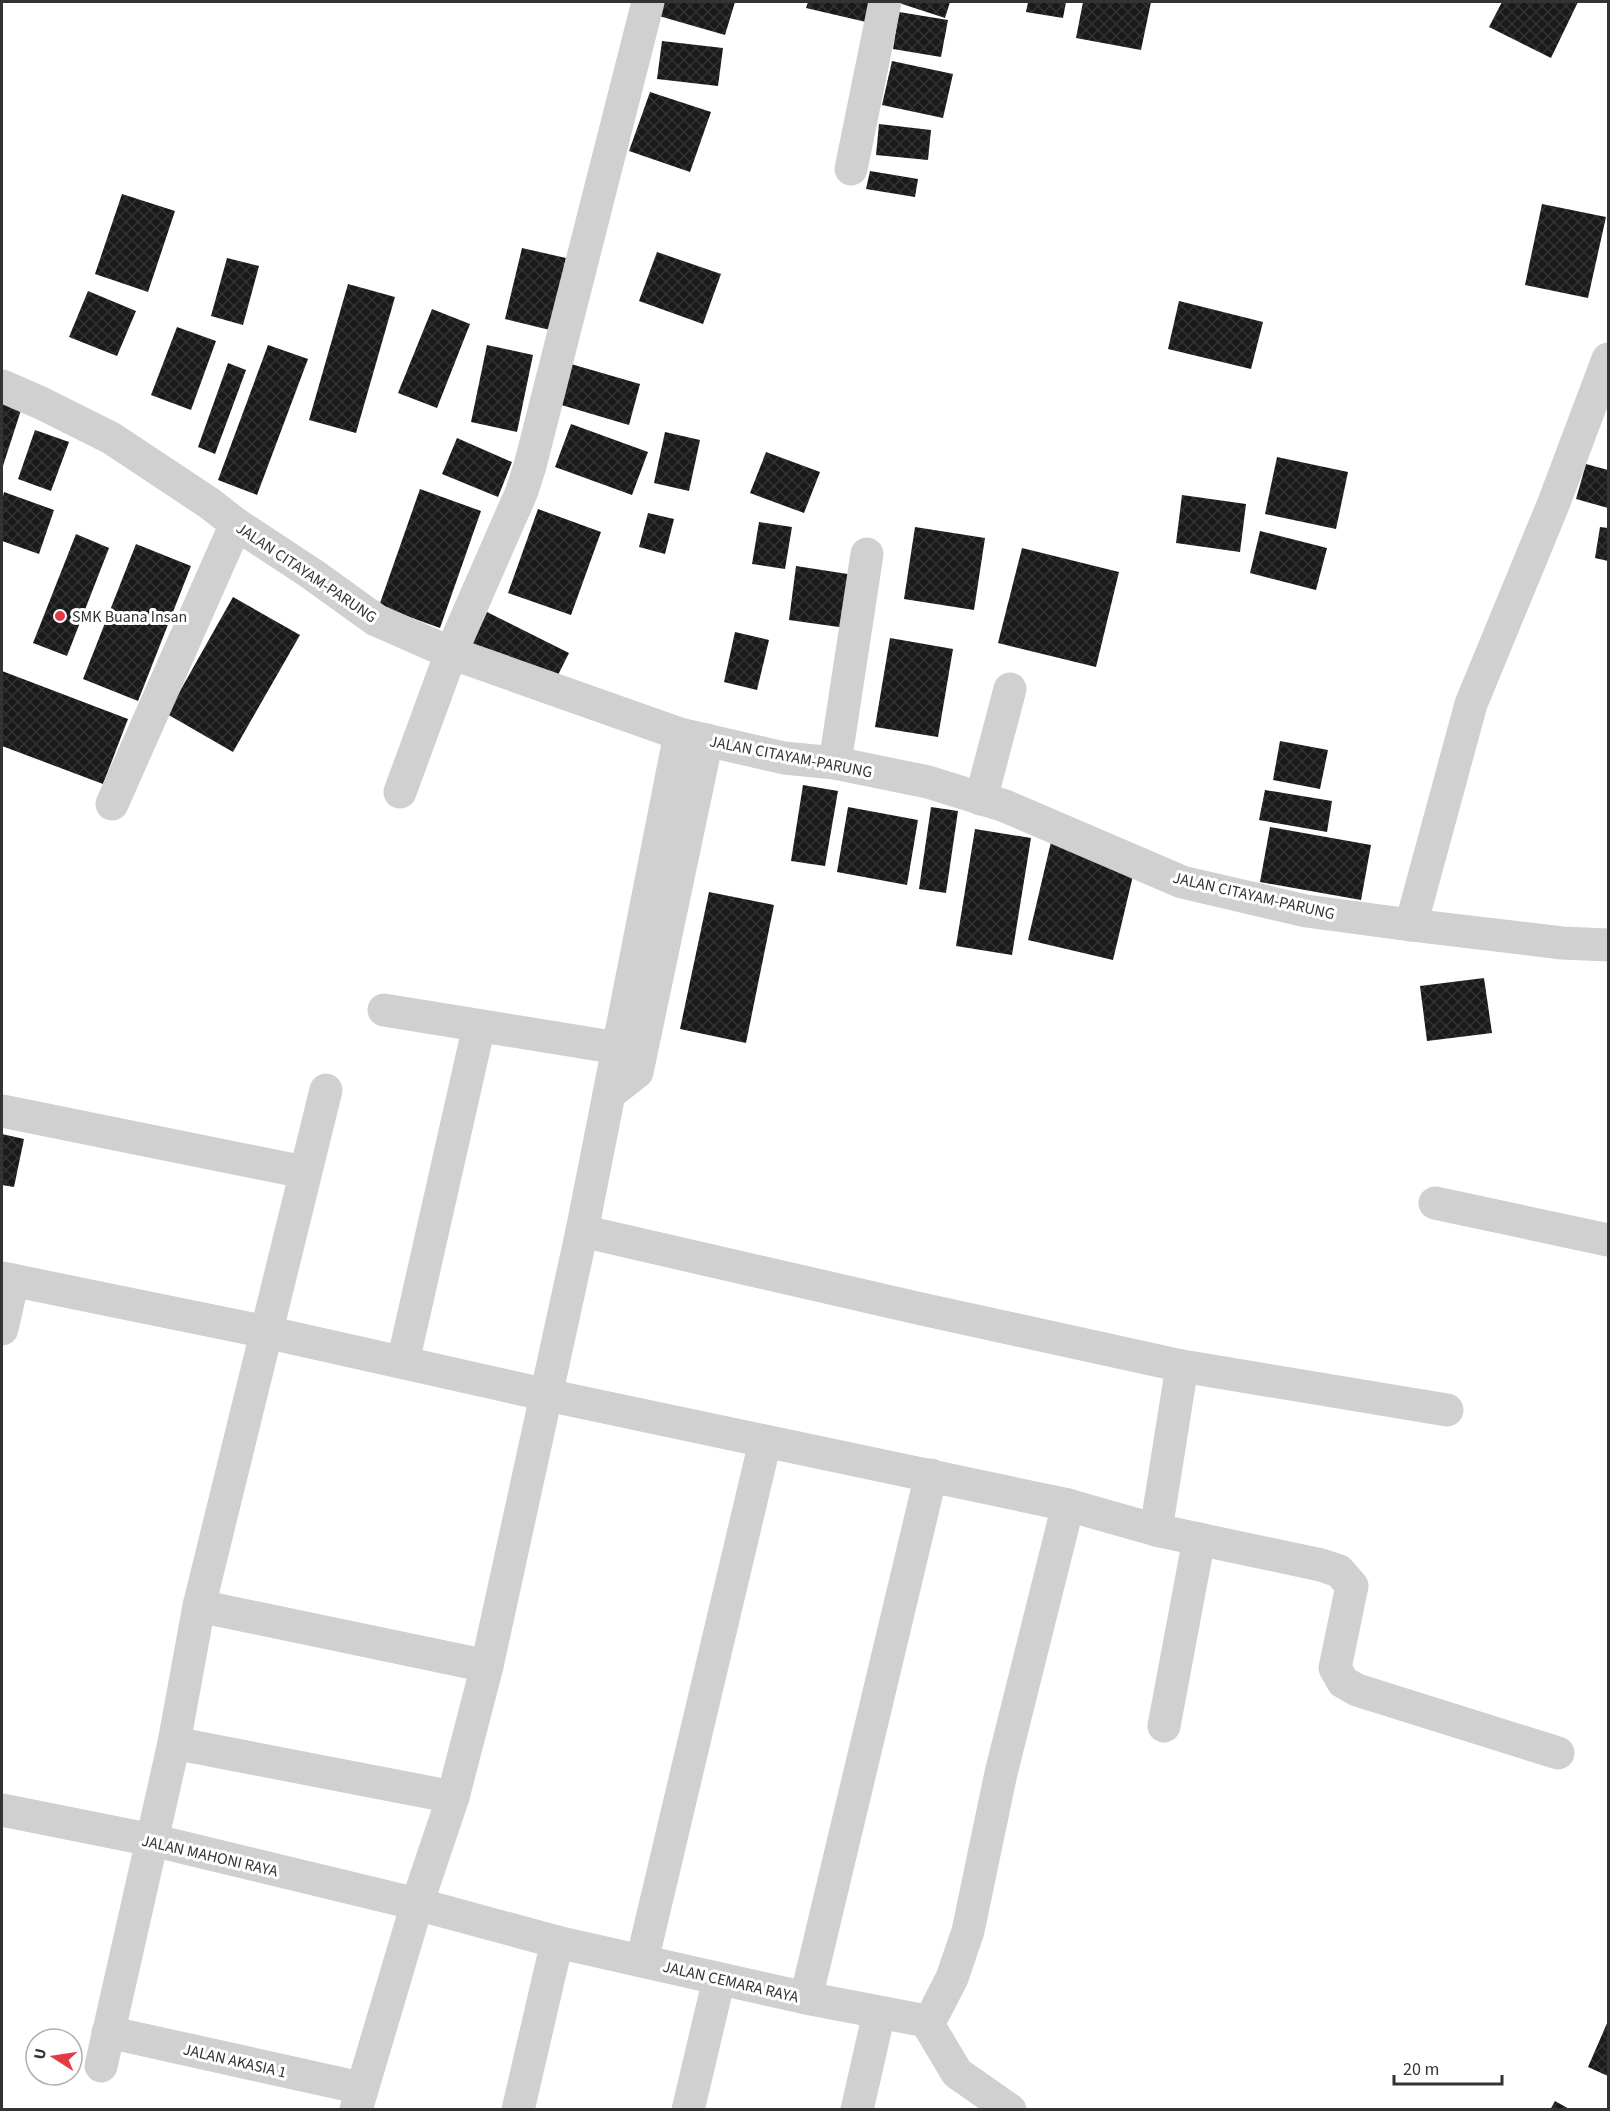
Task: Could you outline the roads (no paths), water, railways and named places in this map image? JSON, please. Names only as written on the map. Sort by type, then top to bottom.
[{"type":"street","points":[[400,792],[451,653],[522,491],[530,466],[648,2]]},
{"type":"street","points":[[851,169],[885,2]]},
{"type":"street","points":[[1411,926],[1471,704],[1552,505],[1608,359]]},
{"type":"street","name":"JALAN CITAYAM-PARUNG","points":[[2,386],[111,438],[209,503],[376,620],[451,653],[693,737],[784,758],[835,763],[928,782],[1005,806],[1182,882],[1306,911],[1411,926],[1562,943],[1608,945]]},
{"type":"street","points":[[112,804],[236,524]]},
{"type":"street","points":[[835,763],[867,554]]},
{"type":"street","points":[[981,799],[1010,689]]},
{"type":"street","points":[[358,2099],[417,1904],[453,1797],[487,1666],[582,1231],[618,1048],[693,737]]},
{"type":"street","points":[[609,1094],[637,1072],[693,737]]},
{"type":"street","points":[[384,1011],[618,1048]]},
{"type":"street","points":[[403,1362],[479,1026]]},
{"type":"street","points":[[101,2066],[174,1743],[199,1606],[326,1090]]},
{"type":"street","points":[[2,1112],[304,1172]]},
{"type":"street","points":[[1435,1203],[1608,1240]]},
{"type":"street","points":[[582,1231],[1182,1366],[1447,1410]]},
{"type":"street","points":[[2,1329],[7,1279],[266,1332],[547,1395],[1068,1505],[1156,1530],[1321,1565],[1339,1571],[1352,1586],[1335,1668],[1343,1682],[1357,1690],[1558,1753]]},
{"type":"street","points":[[1156,1530],[1182,1366]]},
{"type":"street","points":[[642,1960],[765,1442]]},
{"type":"street","points":[[806,1998],[930,1475]]},
{"type":"street","points":[[1010,2109],[957,2073],[926,2021],[934,2013],[952,1978],[968,1931],[1001,1773],[1068,1505]]},
{"type":"street","points":[[1164,1726],[1199,1539]]},
{"type":"street","points":[[199,1606],[487,1666]]},
{"type":"street","points":[[174,1743],[453,1797]]},
{"type":"street","name":"JALAN MAHONI RAYA","points":[[2,1810],[152,1840],[417,1904]]},
{"type":"street","name":"JALAN CEMARA RAYA","points":[[417,1904],[557,1942],[806,1998],[926,2021]]},
{"type":"street","points":[[518,2109],[557,1942]]},
{"type":"street","points":[[688,2109],[719,1979]]},
{"type":"street","points":[[857,2109],[879,2013]]},
{"type":"street","name":"JALAN AKASIA 1","points":[[108,2032],[358,2099]]},
{"type":"place","name":"SMK Buana Insan","points":[[60,616]]}]
